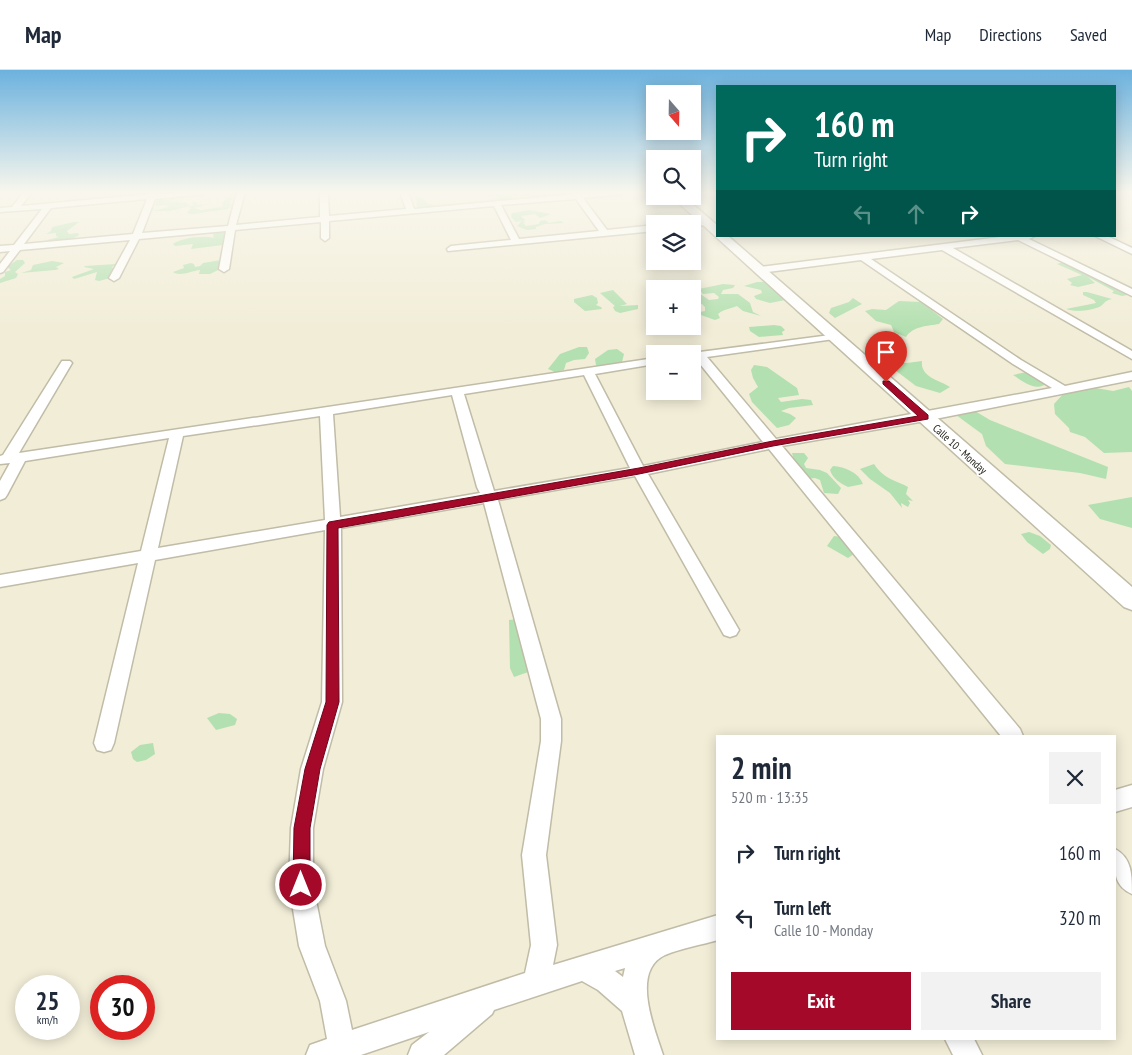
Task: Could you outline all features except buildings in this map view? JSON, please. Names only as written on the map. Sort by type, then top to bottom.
[{"type":"street","points":[[0,270],[24,238]]},
{"type":"street","points":[[0,249],[125,238]]},
{"type":"street","points":[[114,278],[135,238]]},
{"type":"street","points":[[224,268],[229,238]]},
{"type":"street","points":[[514,238],[516,242]]},
{"type":"street","points":[[451,249],[556,238]]},
{"type":"street","name":"Calle 10 - Monday","points":[[724,238],[1132,601]]},
{"type":"street","points":[[760,270],[1020,238],[1132,293]]},
{"type":"street","points":[[1104,238],[1132,250]]},
{"type":"street","points":[[944,247],[1132,356]]},
{"type":"street","points":[[864,258],[1017,362],[1062,388]]},
{"type":"street","points":[[701,355],[834,336]]},
{"type":"street","points":[[9,459],[646,362]]},
{"type":"street","points":[[701,362],[773,444],[1012,735]]},
{"type":"street","points":[[0,495],[9,459],[66,363]]},
{"type":"street","points":[[588,371],[639,471],[730,630]]},
{"type":"street","points":[[0,581],[490,498],[925,417],[1062,388],[1132,376]]},
{"type":"street","points":[[457,391],[484,487],[490,498],[551,719],[551,741],[534,856],[544,945],[536,984]]},
{"type":"street","points":[[326,411],[333,525],[332,702],[312,769],[302,828],[301,885],[312,946],[333,1001],[331,1051],[583,968],[716,928]]},
{"type":"street","points":[[104,743],[177,434]]},
{"type":"street","points":[[1116,801],[1132,796]]},
{"type":"street","points":[[1116,862],[1132,882]]},
{"type":"street","points":[[649,1055],[633,1002],[636,975],[643,959],[657,945]]},
{"type":"street","points":[[583,968],[607,982],[633,1002]]},
{"type":"street","points":[[422,1055],[493,998]]},
{"type":"street","points":[[960,1040],[968,1055]]},
{"type":"green space","points":[[74,238],[55,243],[46,242],[47,240]]},
{"type":"green space","points":[[193,238],[226,238],[223,245],[191,249],[193,244],[175,246],[173,244],[181,240]]},
{"type":"green space","points":[[17,260],[23,260],[25,263],[15,272],[18,274],[16,278],[0,283],[0,279],[5,276],[5,272],[11,270],[7,267]]},
{"type":"green space","points":[[221,260],[220,269],[210,274],[199,274],[200,270],[182,274],[173,272],[184,268],[183,265],[191,263],[195,267],[203,263]]},
{"type":"green space","points":[[52,261],[64,263],[56,267],[59,269],[55,270],[21,273],[31,270],[33,265]]},
{"type":"green space","points":[[1063,262],[1132,294],[1122,296],[1112,293],[1114,291],[1088,277],[1095,283],[1078,287],[1070,285],[1072,283],[1067,279],[1082,275],[1057,264]]},
{"type":"green space","points":[[116,264],[112,267],[114,270],[110,278],[99,281],[95,280],[97,272],[74,279],[72,277],[94,269],[85,266]]},
{"type":"green space","points":[[757,282],[767,282],[782,291],[785,300],[770,303],[756,299],[754,296],[762,293],[761,290],[744,286]]},
{"type":"green space","points":[[723,284],[735,285],[733,288],[723,290],[721,294],[738,294],[750,303],[753,312],[761,316],[743,311],[737,306],[720,312],[718,314],[720,318],[715,320],[701,315],[701,312],[705,311],[705,307],[701,304],[701,294],[709,300],[718,299],[719,297],[714,293],[703,294],[701,289]]},
{"type":"green space","points":[[613,290],[627,304],[620,306],[638,305],[638,309],[620,313],[615,311],[613,307],[615,306],[600,293]]},
{"type":"green space","points":[[1083,292],[1112,299],[1099,307],[1091,309],[1078,311],[1066,309],[1096,303],[1094,300],[1083,295]]},
{"type":"green space","points":[[592,295],[597,298],[598,303],[596,305],[602,309],[585,311],[574,302],[574,299]]},
{"type":"green space","points":[[853,298],[862,304],[835,318],[829,313],[831,308],[849,302]]},
{"type":"green space","points":[[899,301],[921,302],[943,319],[939,324],[917,329],[906,337],[894,332],[891,325],[876,321],[865,311],[872,309],[886,310]]},
{"type":"green space","points":[[781,326],[785,330],[782,332],[783,335],[759,337],[750,331],[749,327]]},
{"type":"green space","points":[[579,347],[587,347],[589,353],[585,359],[566,363],[564,370],[555,372],[548,369],[560,354]]},
{"type":"green space","points":[[617,349],[624,354],[622,362],[609,366],[596,365],[595,359],[608,350]]},
{"type":"green space","points":[[922,361],[922,366],[927,374],[950,387],[940,393],[916,386],[895,370],[895,362]]},
{"type":"green space","points":[[754,365],[767,367],[797,388],[799,395],[778,398],[781,402],[802,399],[811,400],[813,405],[781,411],[796,418],[789,425],[777,428],[752,402],[749,394],[758,387],[751,370]]},
{"type":"green space","points":[[1031,371],[1049,382],[1039,387],[1030,385],[1013,375]]},
{"type":"green space","points":[[1090,387],[1113,391],[1129,387],[1132,391],[1132,452],[1104,453],[1085,437],[1070,432],[1069,428],[1055,414],[1054,404],[1064,393]]},
{"type":"green space","points":[[970,408],[990,420],[1108,467],[1106,479],[1080,473],[1005,464],[986,446],[982,434],[956,415]]},
{"type":"green space","points":[[792,453],[804,453],[808,458],[804,464],[806,468],[827,473],[841,488],[838,494],[824,493],[820,480],[815,478],[806,479],[799,470],[800,466],[795,464]]},
{"type":"green space","points":[[874,464],[885,476],[908,487],[906,494],[913,501],[908,500],[910,503],[908,507],[901,503],[902,508],[890,493],[870,479],[860,469]]},
{"type":"green space","points":[[833,466],[851,471],[858,476],[863,484],[848,487],[842,484],[831,473],[830,470]]},
{"type":"green space","points":[[1132,497],[1132,528],[1100,519],[1088,505]]},
{"type":"green space","points":[[1029,532],[1040,536],[1051,545],[1050,549],[1043,554],[1027,542],[1021,534]]},
{"type":"green space","points":[[834,536],[842,537],[854,554],[848,558],[827,546]]},
{"type":"green space","points":[[517,619],[534,670],[514,677],[510,668],[509,620]]},
{"type":"green space","points":[[219,713],[230,714],[237,719],[235,725],[216,730],[207,718]]},
{"type":"green space","points":[[153,743],[155,754],[146,760],[137,762],[133,759],[131,752],[140,745]]},
{"type":"route","points":[[301,885],[302,828],[312,769],[332,702],[333,525],[639,471],[773,444],[925,417],[886,382]]}]
